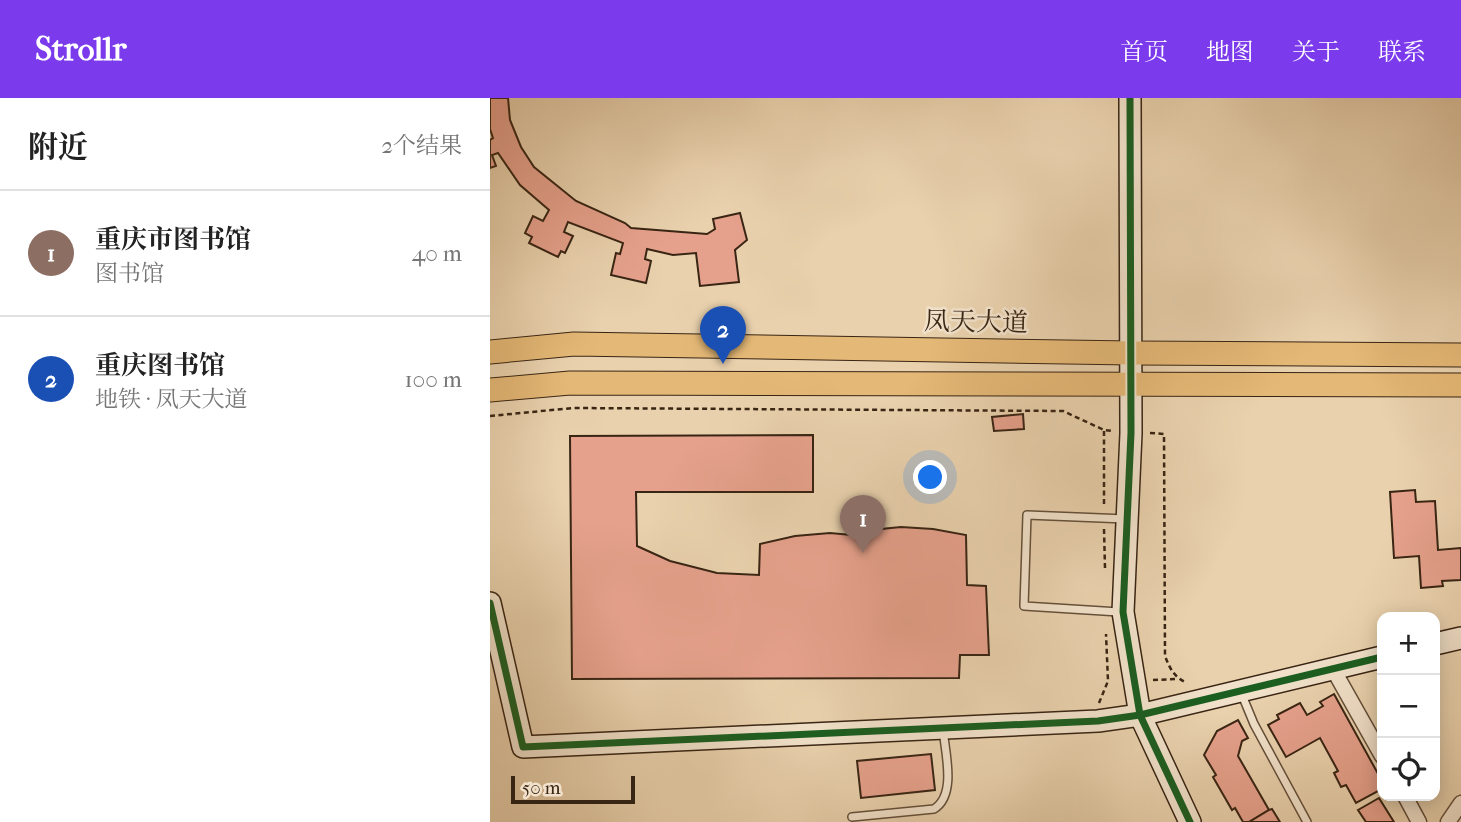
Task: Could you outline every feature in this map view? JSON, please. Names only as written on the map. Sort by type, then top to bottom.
[{"type":"main road","name":"凤天大道","points":[[490,352],[574,344],[1211,354],[1461,355]]},
{"type":"main road","points":[[1211,354],[1202,360],[1200,369],[1202,377],[1212,384]]},
{"type":"main road","points":[[490,390],[570,383],[1461,385]]},
{"type":"street","points":[[1130,98],[1132,384],[1128,519],[1114,611],[1140,715],[1190,822]]},
{"type":"street","points":[[490,603],[523,747],[1098,721],[1140,715],[1377,658]]},
{"type":"street","points":[[1440,643],[1461,638]]},
{"type":"street","points":[[1333,669],[1377,747]]},
{"type":"street","points":[[1408,801],[1419,822]]},
{"type":"street","points":[[1447,822],[1461,803]]},
{"type":"lane","points":[[1114,611],[1024,606],[1027,515],[1128,519]]},
{"type":"lane","points":[[1241,691],[1254,724],[1307,822]]},
{"type":"lane","points":[[852,817],[934,809],[942,804],[948,789],[943,728]]},
{"type":"path","points":[[490,416],[573,408],[1063,411],[1104,430],[1105,570]]},
{"type":"path","points":[[1164,433],[1164,656],[1178,679]]},
{"type":"path","points":[[1098,705],[1108,681],[1114,611]]},
{"type":"building","points":[[490,98],[508,98],[510,120],[521,147],[534,167],[576,201],[631,228],[707,234],[715,229],[713,219],[740,213],[747,240],[735,250],[739,282],[700,286],[696,253],[673,255],[647,249],[645,259],[651,261],[646,283],[611,275],[616,253],[620,254],[623,243],[568,222],[564,232],[573,236],[565,253],[561,251],[558,257],[529,243],[532,237],[525,233],[533,216],[543,221],[549,210],[520,185],[498,153],[492,155],[496,166],[490,168],[490,140],[493,138],[490,129]]},
{"type":"building","points":[[1023,414],[1024,429],[994,431],[992,417]]},
{"type":"building","points":[[813,435],[813,492],[636,492],[637,546],[670,561],[717,573],[759,575],[760,544],[795,536],[830,533],[862,536],[861,531],[901,527],[966,535],[967,585],[986,586],[989,655],[960,655],[959,678],[572,679],[570,436]]},
{"type":"building","points":[[1415,490],[1416,502],[1435,501],[1438,550],[1461,548],[1461,580],[1442,581],[1443,586],[1421,588],[1419,556],[1394,558],[1390,492]]},
{"type":"building","points":[[1334,694],[1377,772],[1377,792],[1356,803],[1346,785],[1341,787],[1334,773],[1338,771],[1320,738],[1286,757],[1268,725],[1279,719],[1277,715],[1300,703],[1307,715],[1323,706],[1320,702]]},
{"type":"building","points":[[1238,720],[1248,738],[1242,741],[1238,756],[1269,810],[1249,822],[1243,822],[1235,808],[1232,810],[1204,755],[1217,731]]},
{"type":"building","points":[[931,754],[935,790],[861,798],[857,761]]},
{"type":"building","points":[[1377,799],[1394,822],[1366,822],[1358,810]]},
{"type":"building","points":[[1272,809],[1280,822],[1249,822],[1269,810]]},
{"type":"cycle path","points":[[1130,98],[1131,433],[1123,612],[1140,715],[1190,822]]},
{"type":"cycle path","points":[[490,603],[523,747],[1098,721],[1140,715],[1377,658]]},
{"type":"place","name":"重庆图书馆","points":[[723,364]]},
{"type":"place","name":"重庆市图书馆","points":[[863,553]]}]
